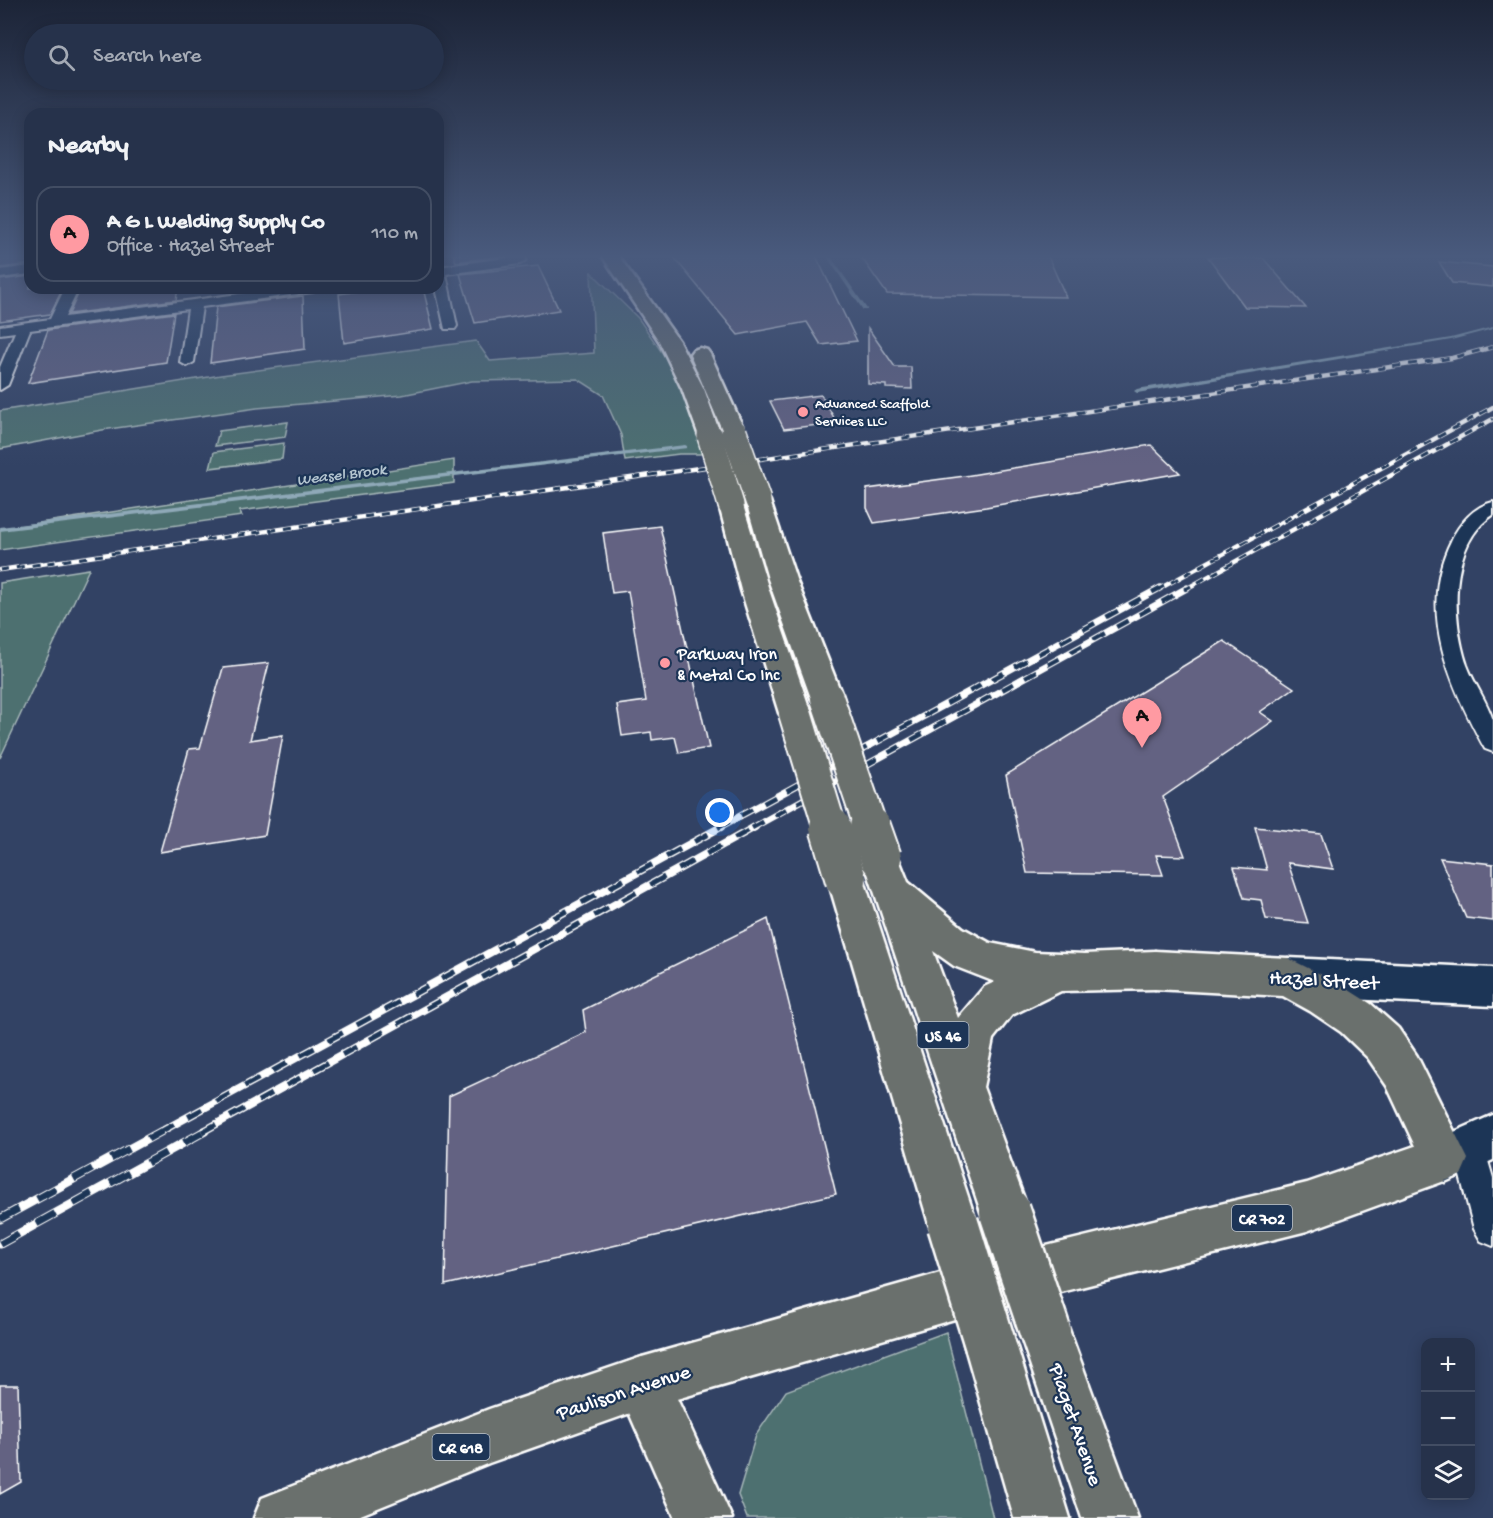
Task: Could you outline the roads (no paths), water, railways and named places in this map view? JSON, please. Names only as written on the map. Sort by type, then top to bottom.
[{"type":"main road","name":"US 46","points":[[656,325],[669,341],[693,388],[710,436],[782,579],[827,698],[961,1087]]},
{"type":"main road","name":"US 46","points":[[690,336],[713,380],[734,432],[755,590],[953,1224],[1040,1514]]},
{"type":"main road","points":[[887,875],[967,952],[989,961],[1057,973]]},
{"type":"main road","name":"Hazel Street","points":[[1057,973],[1155,970],[1288,977]]},
{"type":"main road","points":[[961,1087],[974,1029],[998,1001],[1057,973]]},
{"type":"main road","points":[[1288,977],[1356,1018],[1383,1043],[1402,1071],[1469,1149]]},
{"type":"main road","name":"Piaget Avenue","points":[[961,1087],[1110,1518]]},
{"type":"main road","name":"CR 702","points":[[972,1289],[1307,1207],[1469,1149]]},
{"type":"main road","name":"Paulison Avenue","points":[[282,1518],[489,1436],[642,1383],[972,1289]]},
{"type":"main road","points":[[642,1383],[704,1518]]},
{"type":"street","points":[[0,330],[41,325]]},
{"type":"street","points":[[187,362],[193,325]]},
{"type":"street","points":[[0,385],[24,327]]},
{"type":"street","points":[[1493,507],[1474,521],[1458,547],[1449,580],[1446,614],[1454,656],[1493,743]]},
{"type":"street","name":"Hazel Street","points":[[1288,977],[1493,987]]},
{"type":"street","points":[[1469,1149],[1486,1217],[1493,1229]]},
{"type":"waterway","points":[[1137,391],[1451,339],[1493,328]]},
{"type":"waterway","name":"Weasel Brook","points":[[0,529],[685,447]]},
{"type":"railway","points":[[0,570],[1452,358],[1493,347]]},
{"type":"railway","points":[[1157,590],[1493,407]]},
{"type":"railway","points":[[1184,590],[1493,419]]},
{"type":"railway","points":[[718,828],[1160,588]]},
{"type":"railway","points":[[752,828],[1187,588]]},
{"type":"railway","points":[[160,1132],[721,827]]},
{"type":"railway","points":[[202,1132],[755,827]]},
{"type":"railway","points":[[0,1219],[162,1131]]},
{"type":"railway","points":[[0,1244],[205,1131]]},
{"type":"place","name":"Advanced Scaffold Services LLC","points":[[803,412]]},
{"type":"place","name":"Parkway Iron & Metal Co Inc","points":[[665,663]]},
{"type":"place","name":"A G L Welding Supply Co","points":[[1142,748]]}]
